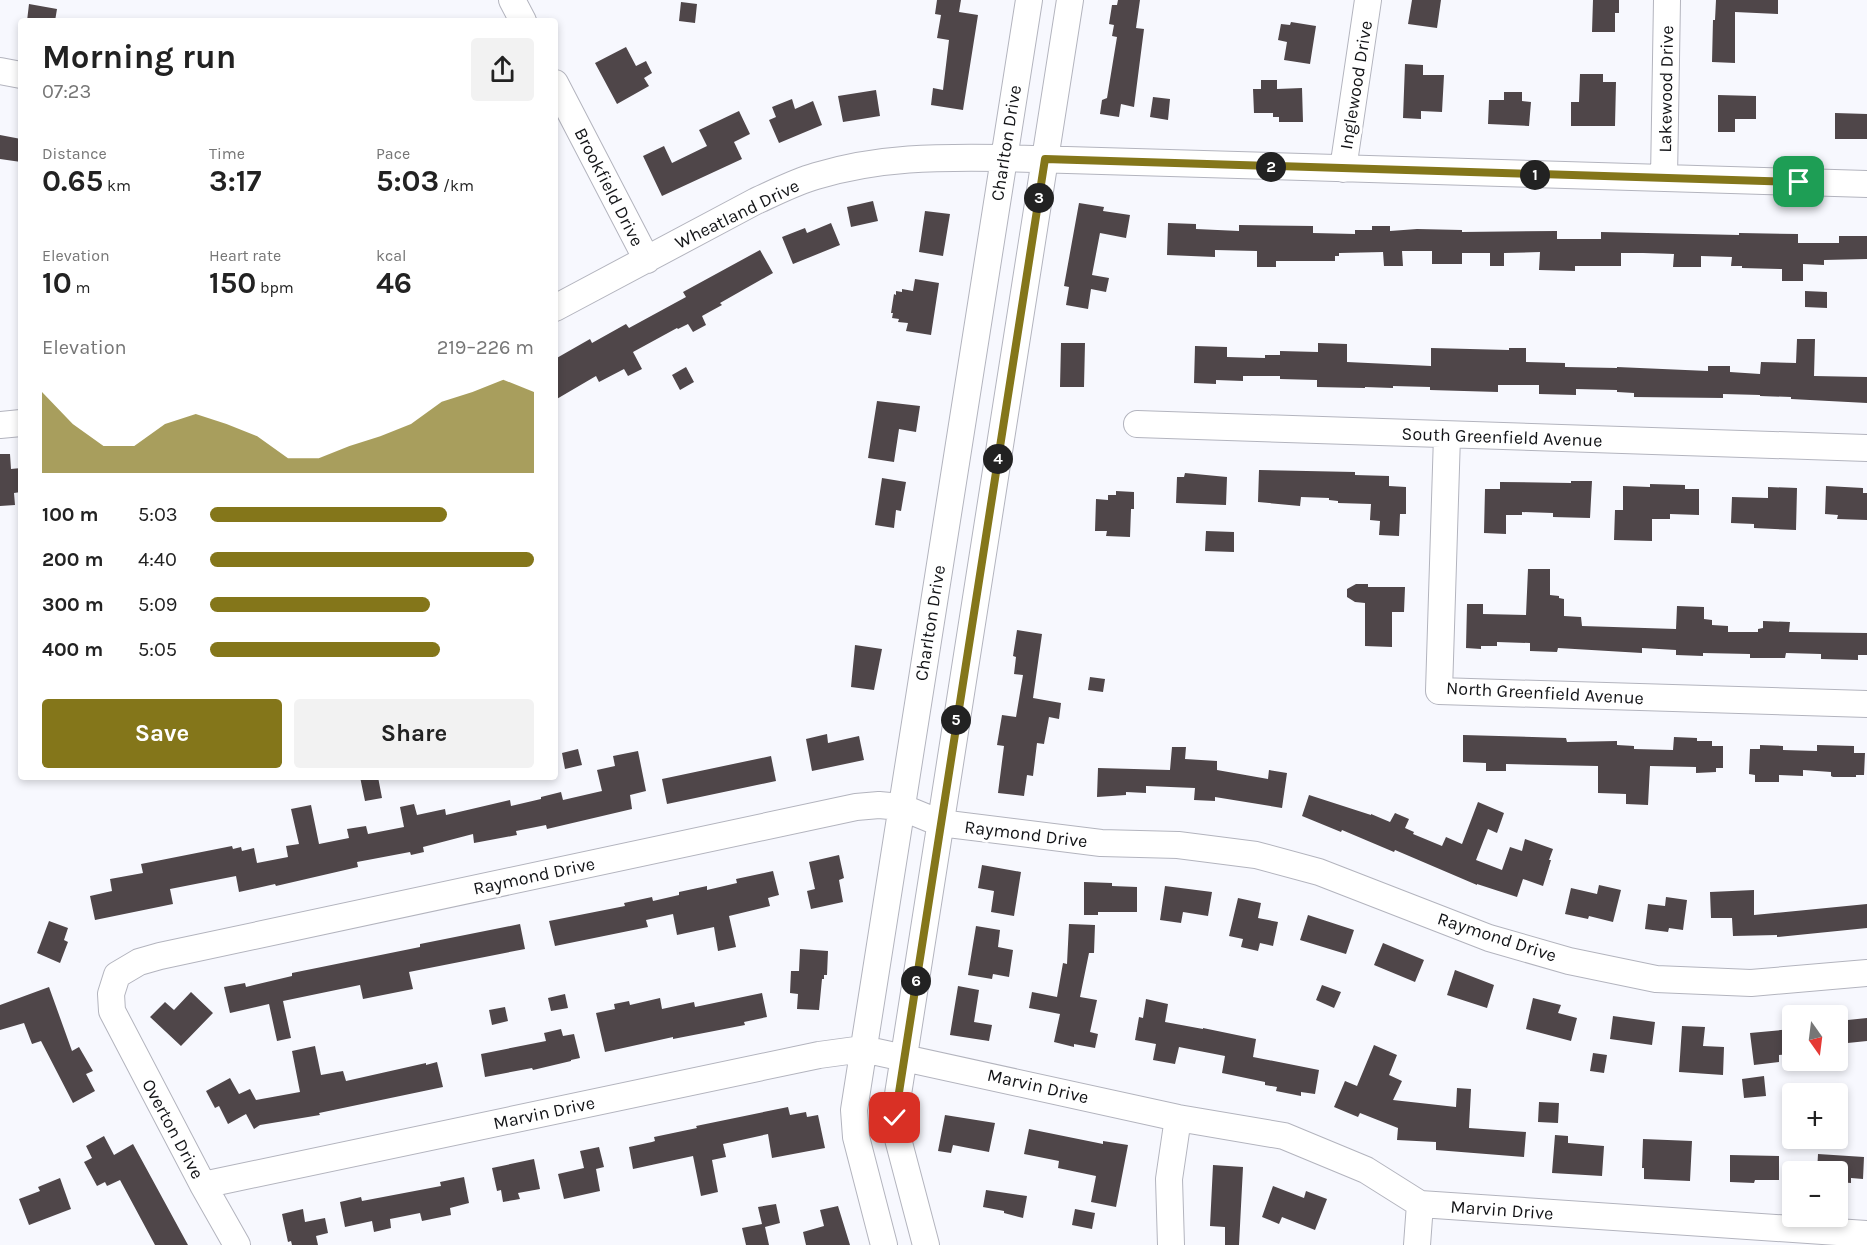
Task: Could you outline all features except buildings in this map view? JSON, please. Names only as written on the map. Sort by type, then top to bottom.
[{"type":"street","points":[[512,0],[521,18]]},
{"type":"street","name":"Charlton Drive","points":[[884,1245],[854,1130],[854,1110],[1029,0]]},
{"type":"street","points":[[926,1245],[896,1128],[896,1107],[1070,0]]},
{"type":"street","name":"Inglewood Drive","points":[[1343,169],[1368,0]]},
{"type":"street","name":"Lakewood Drive","points":[[1664,178],[1667,0]]},
{"type":"street","points":[[0,71],[18,74]]},
{"type":"street","name":"Brookfield Drive","points":[[558,89],[647,260]]},
{"type":"street","name":"Wheatland Drive","points":[[558,306],[756,201],[813,177],[842,169],[903,159],[932,157],[1045,159],[1867,184]]},
{"type":"street","points":[[0,425],[18,423]]},
{"type":"street","name":"South Greenfield Avenue","points":[[1137,424],[1867,448]]},
{"type":"street","name":"North Greenfield Avenue","points":[[1447,435],[1439,691],[1867,704]]},
{"type":"street","name":"Raymond Drive","points":[[112,1011],[111,994],[117,975],[139,962],[160,956],[856,807],[879,805],[902,807],[940,823],[1101,843],[1178,845],[1256,855],[1319,872],[1489,938],[1569,961],[1656,979],[1751,983],[1867,973]]},
{"type":"street","name":"Overton Drive","points":[[112,1011],[237,1245]]},
{"type":"street","name":"Marvin Drive","points":[[204,1185],[819,1055],[863,1049],[904,1056],[1178,1118],[1284,1136],[1366,1170],[1420,1204],[1864,1237]]},
{"type":"street","points":[[1171,1245],[1169,1179],[1178,1118]]},
{"type":"street","points":[[1417,1245],[1420,1204]]},
{"type":"route","points":[[895,1118],[1045,159],[1799,182]]}]
